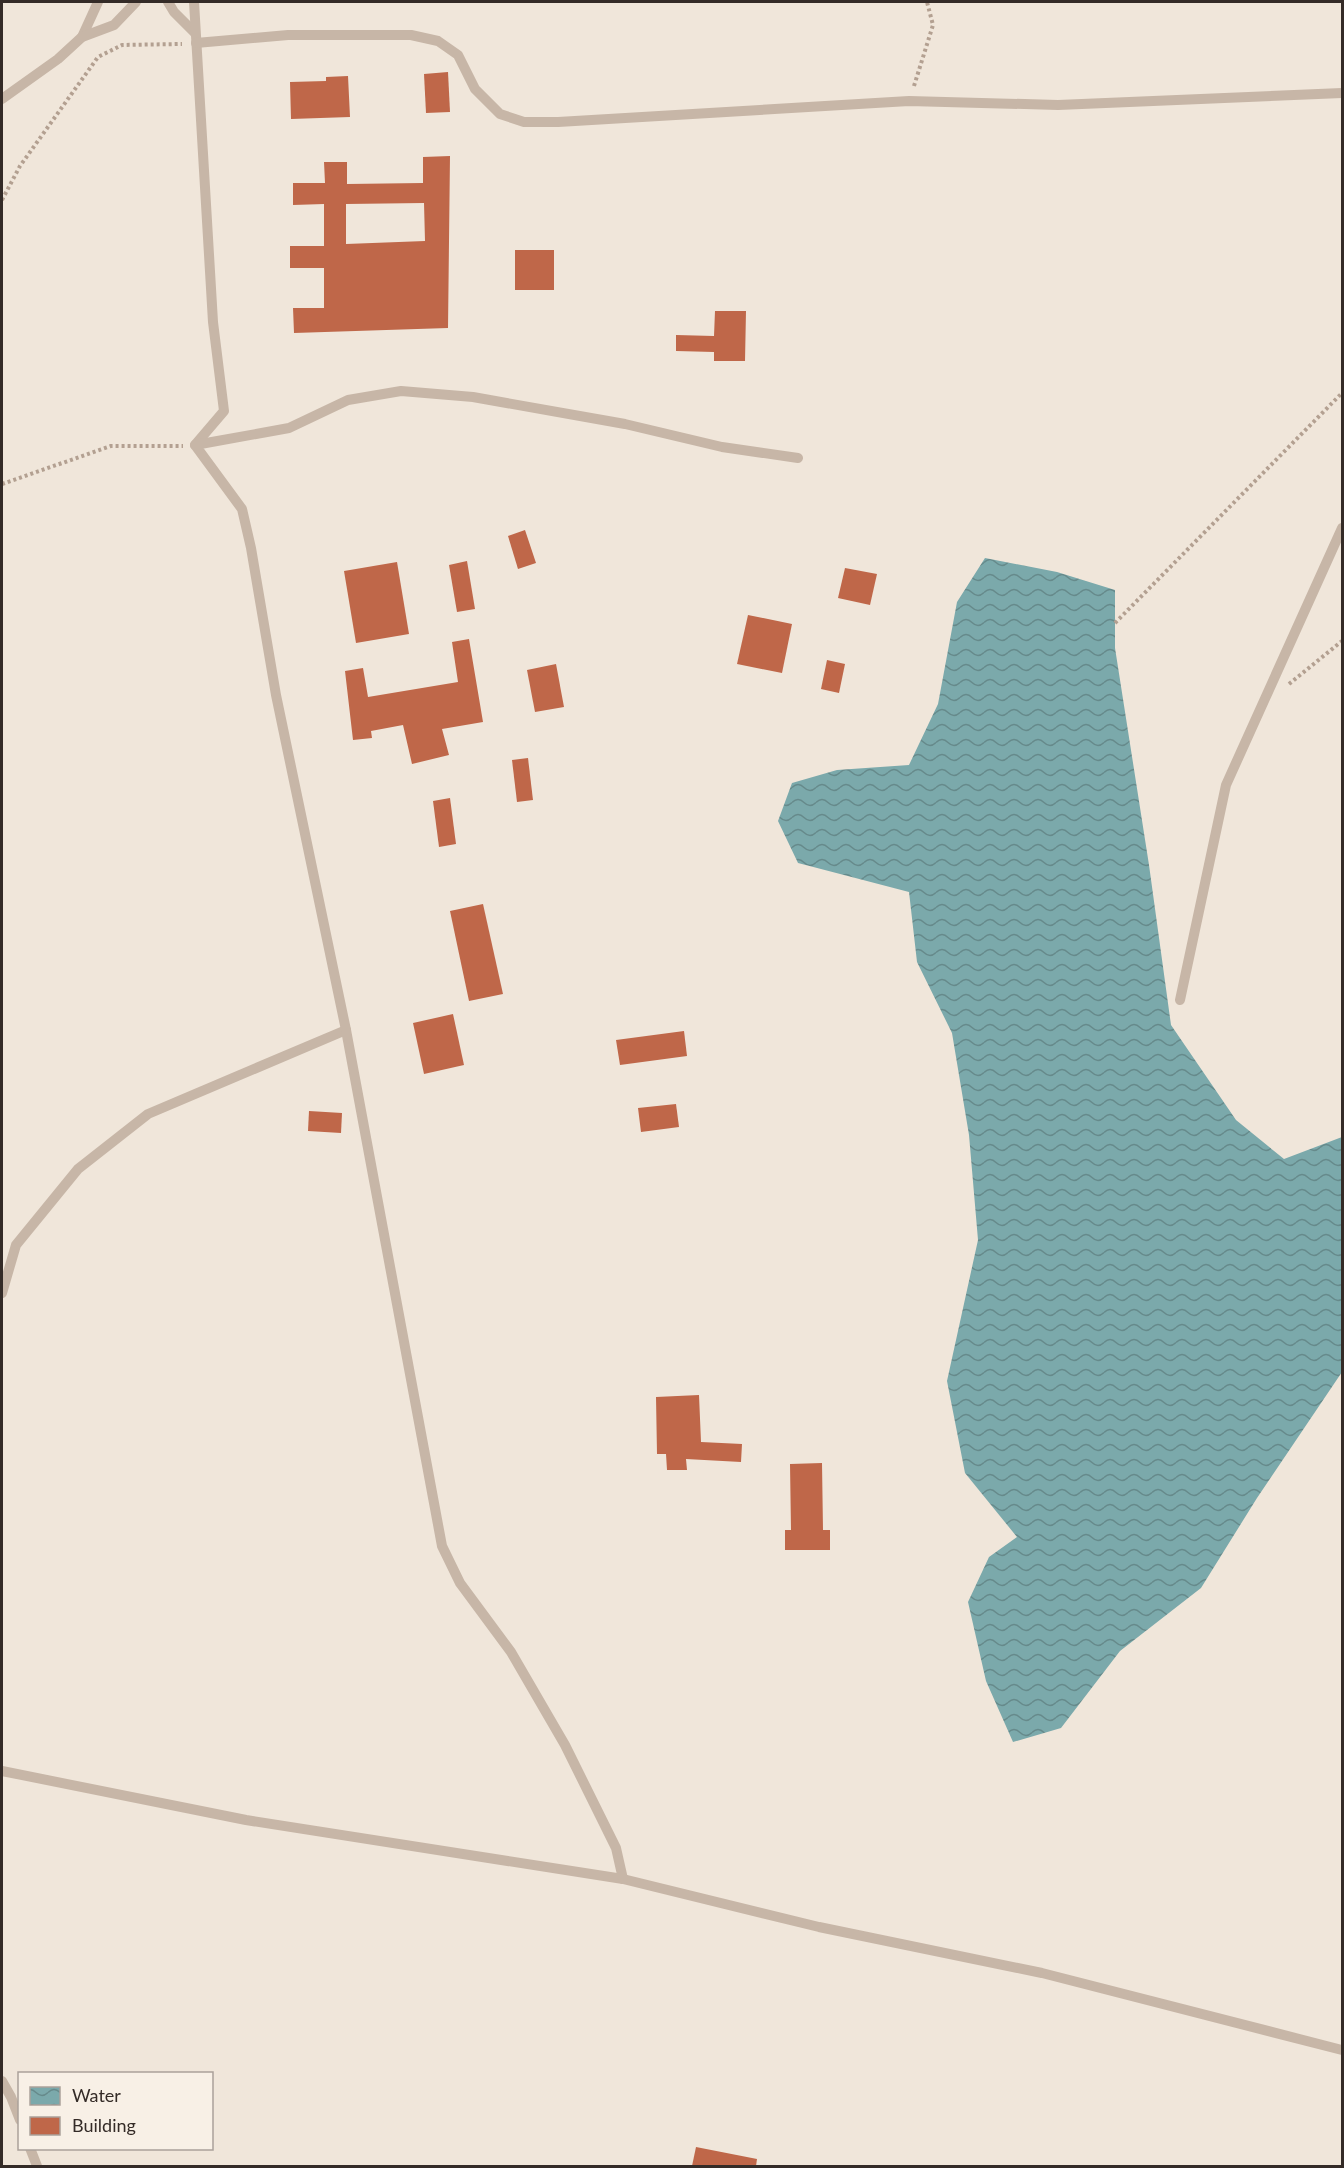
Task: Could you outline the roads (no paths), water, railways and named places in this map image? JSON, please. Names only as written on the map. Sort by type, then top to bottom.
[{"type":"lane","points":[[82,37],[98,2]]},
{"type":"lane","points":[[2,99],[57,59],[82,37],[114,25],[136,2]]},
{"type":"lane","points":[[168,2],[196,38]]},
{"type":"lane","points":[[194,2],[213,322],[224,411],[195,445]]},
{"type":"lane","points":[[196,38],[411,35],[438,41],[458,55],[475,89],[500,114],[524,122],[558,122],[909,101],[1058,105],[1342,93]]},
{"type":"lane","points":[[195,445],[289,428],[348,400],[401,391],[474,397],[625,424],[722,447],[798,458]]},
{"type":"lane","points":[[195,445],[242,509],[251,548],[276,695],[346,1030],[442,1546],[460,1583],[511,1652],[565,1745],[616,1848],[622,1879]]},
{"type":"lane","points":[[1180,1000],[1226,786],[1342,528]]},
{"type":"lane","points":[[2,1293],[16,1245],[78,1168],[148,1114],[346,1030]]},
{"type":"lane","points":[[2,1772],[246,1820],[622,1879],[819,1927],[1042,1973],[1342,2050]]},
{"type":"lane","points":[[2,2081],[18,2115]]},
{"type":"lane","points":[[31,2150],[37,2166]]},
{"type":"water","points":[[985,558],[1057,572],[1115,590],[1115,648],[1171,1025],[1236,1120],[1284,1159],[1342,1137],[1342,1372],[1257,1498],[1201,1588],[1120,1651],[1061,1728],[1013,1742],[986,1681],[968,1602],[989,1557],[1017,1537],[965,1473],[947,1381],[978,1240],[969,1135],[952,1033],[917,962],[909,892],[798,863],[778,821],[792,783],[837,770],[909,765],[938,704],[957,602]]}]
